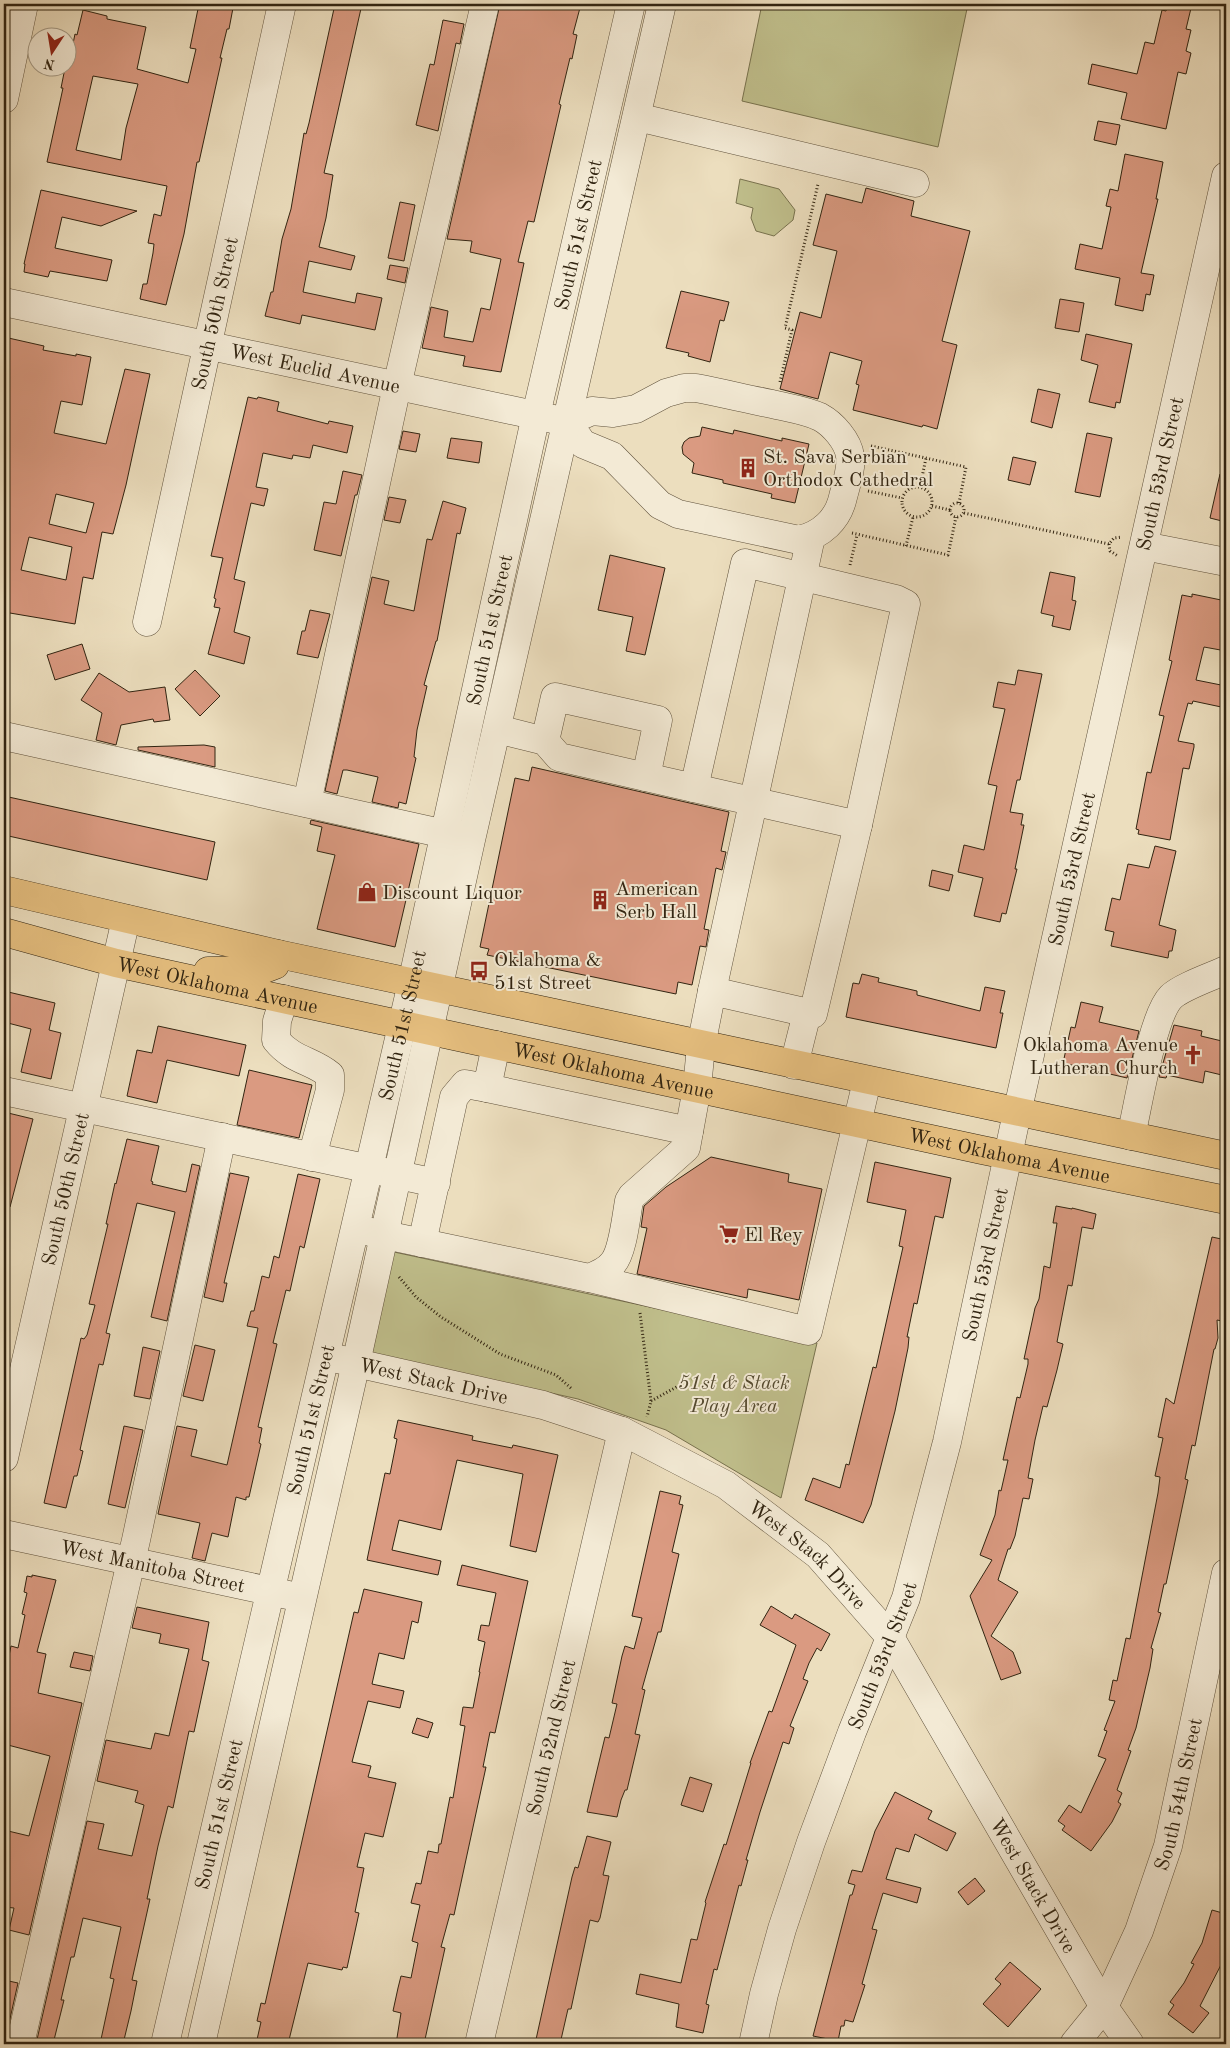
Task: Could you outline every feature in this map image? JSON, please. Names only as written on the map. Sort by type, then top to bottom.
[{"type":"main road","points":[[4,890],[278,954],[701,1046],[1226,1156]]},
{"type":"main road","name":"West Oklahoma Avenue","points":[[4,932],[116,963],[1008,1155],[1226,1200]]},
{"type":"main road","points":[[162,972],[266,970],[275,965],[278,954]]},
{"type":"street","points":[[4,99],[24,4]]},
{"type":"street","name":"South 50th Street","points":[[146,622],[282,4]]},
{"type":"street","points":[[306,803],[397,386],[485,4]]},
{"type":"street","name":"South 51st Street","points":[[166,2044],[412,983],[536,415],[631,4]]},
{"type":"street","name":"South 51st Street","points":[[201,2044],[356,1363],[471,840],[662,4]]},
{"type":"street","points":[[637,117],[915,183]]},
{"type":"street","name":"South 53rd Street","points":[[754,2044],[764,1994],[805,1860],[852,1732],[906,1598],[947,1442],[1017,1113],[1133,541],[1226,176]]},
{"type":"street","name":"West Euclid Avenue","points":[[4,302],[567,422]]},
{"type":"street","points":[[684,388],[696,388],[775,405],[812,414],[820,418],[833,427],[844,441],[850,456],[846,486],[834,518],[811,537],[799,540],[678,514],[660,505],[612,456],[583,444],[567,422],[592,411],[613,413],[636,408],[666,393],[684,388]]},
{"type":"street","points":[[589,1278],[612,1264],[617,1256],[629,1201],[638,1190],[681,1155],[686,1148],[698,1088],[701,1046],[712,991],[755,802],[811,537]]},
{"type":"street","points":[[1133,541],[1226,562]]},
{"type":"street","points":[[694,788],[745,563],[904,602],[907,607],[813,1014],[712,991]]},
{"type":"street","points":[[545,741],[555,697],[658,720],[646,777]]},
{"type":"street","points":[[497,729],[545,741],[559,757],[858,825]]},
{"type":"street","points":[[4,736],[471,840]]},
{"type":"street","name":"South 50th Street","points":[[4,1458],[126,919]]},
{"type":"street","points":[[1132,1136],[1151,1044],[1159,1020],[1171,997],[1203,979],[1226,970]]},
{"type":"street","points":[[284,999],[277,1021],[276,1040],[289,1053],[306,1063],[322,1069],[330,1075],[330,1090],[312,1157]]},
{"type":"street","points":[[794,1065],[807,1012]]},
{"type":"street","points":[[487,1088],[496,1045]]},
{"type":"street","points":[[355,1228],[422,1244],[589,1278],[808,1331],[867,1080]]},
{"type":"street","points":[[422,1244],[454,1097],[465,1084],[689,1131]]},
{"type":"street","points":[[4,1091],[436,1183]]},
{"type":"street","points":[[20,2044],[131,1561],[222,1137]]},
{"type":"street","name":"West Stack Drive","points":[[324,1356],[543,1405],[622,1431],[726,1485],[818,1554],[890,1636],[1104,2007],[1130,2044]]},
{"type":"street","name":"South 52nd Street","points":[[479,2044],[622,1431]]},
{"type":"street","name":"West Manitoba Street","points":[[4,1534],[303,1598]]},
{"type":"street","name":"South 54th Street","points":[[1074,2044],[1104,2007],[1139,1931],[1168,1846],[1226,1573]]},
{"type":"path","points":[[775,405],[792,330],[785,328],[823,162]]},
{"type":"path","points":[[870,454],[872,445],[966,467],[959,502]]},
{"type":"path","points":[[920,487],[926,458]]},
{"type":"path","points":[[846,486],[902,498]]},
{"type":"path","points":[[911,487],[920,487],[929,492],[932,501],[932,506],[921,517],[913,516],[903,509],[902,498],[911,487]]},
{"type":"path","points":[[950,510],[953,504],[959,502]]},
{"type":"path","points":[[956,517],[960,517],[964,513],[964,507],[959,502]]},
{"type":"path","points":[[932,506],[950,510],[956,517]]},
{"type":"path","points":[[964,513],[1109,544]]},
{"type":"path","points":[[906,546],[913,516]]},
{"type":"path","points":[[854,525],[852,534],[948,555],[956,517]]},
{"type":"path","points":[[846,588],[857,535]]},
{"type":"path","points":[[1118,556],[1110,551],[1109,544],[1114,538],[1133,541]]},
{"type":"path","points":[[399,1276],[416,1297],[440,1317],[500,1354],[556,1375],[572,1390]]},
{"type":"path","points":[[637,1290],[651,1400],[647,1417]]},
{"type":"path","points":[[651,1400],[691,1379]]},
{"type":"green space","points":[[762,4],[968,4],[938,147],[742,101]]},
{"type":"green space","points":[[740,179],[779,189],[795,210],[793,220],[774,236],[756,231],[751,218],[753,208],[736,203]]},
{"type":"green space","name":"51st & Stack Play Area","points":[[394,1252],[817,1343],[781,1498],[666,1430],[578,1399],[372,1353]]},
{"type":"building","points":[[199,4],[212,4],[233,8],[220,58],[222,58],[199,162],[197,162],[184,234],[166,305],[140,299],[143,284],[147,284],[153,253],[154,244],[148,243],[154,214],[161,216],[167,186],[47,162],[63,88],[61,88],[63,78],[78,78],[78,31],[83,10],[107,16],[107,19],[146,27],[137,69],[188,83],[196,49],[190,48]],"holes":[[[93,76],[138,84],[126,128],[121,160],[76,150]]]},
{"type":"building","points":[[335,4],[362,4],[324,173],[333,175],[319,247],[355,256],[351,270],[309,261],[303,292],[355,303],[357,293],[382,298],[375,330],[302,315],[300,324],[265,316],[271,292],[273,292],[282,239],[291,209],[304,133],[306,134],[309,123]]},
{"type":"building","points":[[500,4],[581,4],[573,34],[577,35],[572,59],[570,58],[559,104],[561,105],[534,222],[528,221],[518,262],[524,263],[501,372],[463,366],[465,356],[422,348],[431,307],[448,311],[444,337],[473,342],[481,308],[490,310],[501,259],[470,252],[472,241],[447,239]]},
{"type":"building","points":[[1168,4],[1192,4],[1186,29],[1191,30],[1186,51],[1191,53],[1186,74],[1178,72],[1166,129],[1121,119],[1127,93],[1088,84],[1092,64],[1137,74],[1145,42],[1154,44],[1162,10],[1166,11]]},
{"type":"building","points":[[443,20],[464,24],[460,44],[456,43],[438,131],[416,125],[430,64],[434,65]]},
{"type":"building","points":[[1098,121],[1120,125],[1116,145],[1094,140]]},
{"type":"building","points":[[1125,154],[1163,162],[1156,199],[1158,199],[1141,273],[1154,275],[1150,295],[1146,294],[1143,311],[1115,305],[1120,278],[1075,269],[1080,244],[1102,249],[1111,207],[1106,206],[1110,189],[1118,191]]},
{"type":"building","points":[[866,188],[914,201],[911,216],[970,231],[942,341],[957,345],[937,429],[853,410],[859,385],[856,384],[862,361],[830,352],[818,399],[780,389],[800,312],[821,318],[837,251],[813,245],[826,194],[862,203]]},
{"type":"building","points":[[41,190],[137,211],[101,226],[62,217],[55,248],[112,260],[107,281],[50,271],[48,277],[24,272],[24,264]]},
{"type":"building","points":[[400,202],[415,205],[404,261],[388,258]]},
{"type":"building","points":[[390,265],[408,268],[405,283],[387,279]]},
{"type":"building","points":[[681,291],[729,302],[724,321],[720,320],[710,362],[688,356],[689,353],[666,348]]},
{"type":"building","points":[[1060,299],[1084,303],[1079,332],[1055,328]]},
{"type":"building","points":[[1086,334],[1132,344],[1120,403],[1116,402],[1115,408],[1089,402],[1098,365],[1081,360]]},
{"type":"building","points":[[4,337],[44,346],[43,350],[91,357],[82,405],[61,401],[54,433],[106,444],[125,369],[150,374],[126,485],[113,534],[102,532],[93,579],[83,577],[75,624],[4,612]],"holes":[[[56,494],[94,503],[86,533],[49,524]],[[29,537],[72,547],[66,580],[21,570]]]},
{"type":"building","points":[[1038,389],[1060,394],[1052,428],[1031,422]]},
{"type":"building","points":[[248,397],[257,399],[258,397],[279,402],[277,411],[328,424],[329,421],[353,426],[347,453],[313,445],[310,458],[293,455],[292,459],[263,453],[256,487],[268,489],[264,506],[251,503],[234,579],[245,582],[234,632],[250,637],[244,664],[208,654],[220,608],[214,607],[216,599],[214,598],[223,558],[211,556]]},
{"type":"building","name":"St. Sava Serbian Orthodox Cathedral","points":[[702,427],[733,434],[734,430],[782,441],[782,438],[809,444],[795,503],[771,498],[772,494],[723,483],[723,480],[692,473],[694,463],[683,454],[682,447],[689,438],[700,436]]},
{"type":"building","points":[[403,431],[420,434],[416,452],[399,449]]},
{"type":"building","points":[[1087,433],[1112,438],[1100,497],[1075,492]]},
{"type":"building","points":[[451,438],[482,442],[479,463],[447,458]]},
{"type":"building","points":[[1013,457],[1036,462],[1030,485],[1008,480]]},
{"type":"building","points":[[343,471],[362,475],[357,495],[355,495],[341,556],[314,550],[324,502],[336,504]]},
{"type":"building","points":[[1220,474],[1226,474],[1226,522],[1210,518]]},
{"type":"building","points":[[389,497],[406,500],[400,523],[384,520]]},
{"type":"building","points":[[443,501],[466,508],[460,534],[457,533],[437,641],[424,685],[427,686],[417,730],[414,757],[416,758],[406,804],[399,802],[398,808],[372,802],[378,777],[347,770],[343,770],[337,794],[325,791],[372,577],[389,581],[384,604],[414,611],[427,539],[432,540]]},
{"type":"building","points":[[610,555],[665,568],[645,655],[626,651],[633,617],[598,610]]},
{"type":"building","points":[[1050,572],[1075,577],[1072,600],[1076,601],[1070,630],[1052,626],[1054,616],[1041,613]]},
{"type":"building","points":[[1192,594],[1226,601],[1226,651],[1204,647],[1196,680],[1226,686],[1226,708],[1193,701],[1192,704],[1188,703],[1178,741],[1194,744],[1194,747],[1189,769],[1183,768],[1170,840],[1138,834],[1139,830],[1136,829],[1147,772],[1151,773],[1164,716],[1159,715],[1172,661],[1169,660],[1182,595],[1192,597]]},
{"type":"building","points":[[310,610],[330,614],[318,658],[297,654],[302,631],[305,631]]},
{"type":"building","points":[[82,644],[90,669],[55,680],[47,655]]},
{"type":"building","points":[[195,670],[220,696],[200,716],[175,689]]},
{"type":"building","points":[[1018,670],[1042,674],[1020,780],[1017,780],[1010,812],[1023,814],[1021,825],[1024,825],[1015,869],[1017,869],[1006,914],[1002,913],[1000,922],[974,916],[983,878],[958,872],[964,845],[984,850],[997,786],[988,784],[1005,709],[993,707],[998,682],[1015,685]]},
{"type":"building","points":[[99,673],[129,692],[165,687],[170,720],[154,722],[153,719],[121,725],[116,745],[96,740],[102,713],[81,700]]},
{"type":"building","points":[[204,745],[215,747],[215,767],[138,750],[138,747]]},
{"type":"building","name":"American Serb Hall","points":[[532,767],[729,812],[721,851],[726,852],[722,870],[716,868],[704,929],[709,930],[706,947],[700,946],[692,985],[678,982],[676,994],[487,955],[489,949],[480,947],[515,778],[529,781]]},
{"type":"building","points":[[4,796],[215,842],[207,880],[4,835]]},
{"type":"building","name":"Discount Liquor","points":[[311,820],[419,844],[395,947],[317,929],[335,855],[317,851],[322,827],[310,824]]},
{"type":"building","points":[[1155,846],[1176,851],[1159,925],[1176,930],[1172,951],[1169,951],[1168,958],[1111,946],[1114,932],[1105,930],[1112,898],[1120,900],[1128,864],[1149,868]]},
{"type":"building","points":[[932,870],[953,875],[949,891],[929,886]]},
{"type":"building","points":[[862,974],[879,978],[878,982],[917,991],[917,995],[980,1011],[985,987],[1005,991],[1000,1013],[1003,1013],[996,1048],[846,1017],[853,983],[859,984]]},
{"type":"building","points":[[4,991],[55,1003],[49,1030],[61,1033],[51,1079],[21,1072],[31,1029],[4,1022]]},
{"type":"building","points":[[1081,1002],[1103,1007],[1099,1022],[1139,1031],[1127,1078],[1063,1063],[1071,1027],[1075,1028]]},
{"type":"building","name":"Oklahoma Avenue Lutheran Church","points":[[1174,1025],[1202,1031],[1201,1036],[1226,1042],[1226,1076],[1205,1071],[1203,1083],[1167,1075],[1166,1078],[1159,1077]]},
{"type":"building","points":[[158,1026],[246,1045],[239,1076],[167,1060],[157,1103],[127,1096],[137,1050],[152,1053]]},
{"type":"building","points":[[249,1070],[312,1085],[299,1138],[237,1125]]},
{"type":"building","points":[[4,1112],[33,1119],[10,1207],[4,1206]]},
{"type":"building","points":[[127,1139],[159,1146],[151,1181],[153,1182],[152,1184],[186,1192],[192,1164],[200,1166],[167,1321],[151,1317],[175,1212],[137,1203],[106,1333],[110,1334],[103,1365],[99,1364],[80,1450],[83,1451],[66,1508],[44,1503],[81,1338],[84,1339],[87,1335],[95,1305],[89,1304],[108,1224],[106,1224],[115,1183]]},
{"type":"building","name":"El Rey","points":[[711,1157],[789,1174],[788,1182],[822,1189],[799,1300],[748,1289],[747,1298],[637,1274],[647,1228],[641,1227],[644,1206],[666,1187]]},
{"type":"building","points":[[875,1162],[951,1178],[943,1218],[935,1216],[917,1304],[914,1303],[907,1337],[909,1337],[908,1348],[895,1411],[871,1505],[863,1523],[805,1500],[813,1478],[840,1488],[846,1464],[849,1465],[873,1367],[876,1368],[903,1247],[899,1246],[906,1210],[867,1202]]},
{"type":"building","points":[[230,1173],[249,1177],[224,1283],[227,1283],[223,1302],[204,1297]]},
{"type":"building","points":[[298,1174],[320,1179],[304,1248],[300,1246],[290,1291],[286,1290],[273,1343],[277,1344],[258,1427],[262,1428],[259,1443],[261,1444],[249,1497],[246,1497],[246,1500],[236,1497],[228,1537],[212,1533],[205,1561],[192,1558],[200,1523],[158,1514],[177,1426],[197,1430],[191,1456],[227,1465],[258,1328],[247,1326],[251,1311],[254,1311],[262,1276],[269,1278],[274,1256],[279,1258]]},
{"type":"building","points":[[1056,1206],[1096,1214],[1093,1229],[1082,1227],[1072,1286],[1068,1285],[1057,1342],[1063,1344],[1047,1407],[1043,1406],[1035,1440],[1028,1478],[1033,1479],[1029,1499],[1023,1498],[1015,1536],[1010,1549],[1008,1549],[998,1580],[1018,1592],[991,1636],[1013,1652],[1021,1673],[1001,1680],[970,1596],[992,1560],[980,1555],[995,1515],[999,1490],[1001,1491],[1008,1460],[1003,1460],[1017,1397],[1020,1398],[1028,1364],[1028,1359],[1024,1359],[1035,1308],[1039,1299],[1044,1266],[1050,1268],[1057,1223],[1053,1223]]},
{"type":"building","points":[[1212,1237],[1226,1240],[1226,1311],[1224,1310],[1222,1321],[1217,1320],[1218,1338],[1214,1349],[1195,1446],[1192,1445],[1185,1479],[1188,1480],[1166,1584],[1164,1584],[1158,1612],[1161,1613],[1151,1648],[1153,1649],[1150,1668],[1136,1728],[1128,1750],[1131,1751],[1117,1790],[1122,1793],[1118,1802],[1121,1804],[1112,1822],[1091,1851],[1062,1830],[1065,1826],[1058,1821],[1069,1805],[1081,1813],[1106,1759],[1098,1756],[1107,1731],[1104,1730],[1115,1701],[1109,1700],[1113,1680],[1117,1681],[1126,1638],[1130,1639],[1158,1493],[1160,1477],[1155,1476],[1163,1438],[1158,1437],[1166,1398],[1174,1404]]},
{"type":"building","points":[[195,1345],[215,1350],[203,1401],[183,1396]]},
{"type":"building","points":[[143,1347],[160,1351],[150,1399],[134,1396]]},
{"type":"building","points":[[398,1420],[473,1436],[472,1440],[512,1448],[513,1445],[558,1455],[536,1552],[510,1546],[523,1474],[457,1460],[441,1530],[399,1520],[392,1550],[441,1561],[438,1575],[367,1560],[385,1473],[390,1474],[397,1439],[394,1438]]},
{"type":"building","points":[[124,1426],[143,1430],[125,1508],[108,1504]]},
{"type":"building","points":[[660,1491],[681,1496],[679,1504],[683,1505],[672,1552],[679,1554],[661,1632],[658,1632],[642,1689],[645,1690],[635,1734],[640,1735],[627,1790],[625,1790],[621,1800],[617,1817],[587,1812],[605,1737],[609,1738],[617,1704],[612,1703],[622,1656],[625,1646],[634,1649],[642,1618],[632,1616]]},
{"type":"building","points":[[462,1565],[528,1581],[495,1733],[490,1732],[483,1767],[486,1767],[454,1915],[450,1914],[441,1947],[445,1948],[424,2044],[396,2044],[401,2013],[393,2011],[398,1988],[401,1976],[411,1978],[418,1943],[412,1941],[420,1905],[411,1903],[416,1883],[421,1884],[428,1851],[438,1853],[439,1844],[441,1844],[450,1797],[453,1798],[465,1726],[460,1725],[463,1707],[473,1708],[485,1642],[478,1640],[481,1625],[489,1626],[496,1593],[457,1585]]},
{"type":"building","points":[[32,1575],[56,1580],[37,1652],[46,1654],[38,1693],[82,1703],[29,1935],[9,1930],[14,1908],[4,1907],[4,1830],[29,1836],[50,1756],[4,1744],[4,1680],[11,1646],[18,1648],[25,1615],[22,1614],[27,1593],[24,1592],[27,1576],[32,1577]]},
{"type":"building","points":[[364,1589],[422,1602],[418,1623],[412,1621],[404,1659],[379,1653],[372,1684],[404,1691],[400,1708],[368,1701],[352,1762],[371,1766],[368,1777],[396,1783],[383,1837],[365,1833],[357,1867],[364,1868],[355,1912],[359,1913],[347,1968],[343,1967],[342,1970],[308,1963],[288,2044],[256,2044],[261,2022],[257,2021],[261,2003],[265,2004],[354,1612],[358,1613]]},
{"type":"building","points":[[771,1606],[792,1619],[795,1614],[830,1634],[821,1651],[817,1648],[809,1663],[803,1679],[808,1681],[790,1726],[794,1728],[789,1744],[783,1742],[760,1812],[717,1970],[714,1969],[706,2004],[709,2005],[703,2033],[676,2027],[679,2004],[636,1994],[640,1974],[681,1983],[691,1939],[697,1940],[705,1902],[724,1844],[726,1845],[750,1763],[769,1711],[772,1712],[796,1645],[760,1625]]},
{"type":"building","points":[[137,1607],[209,1622],[202,1660],[209,1662],[194,1732],[189,1731],[173,1808],[168,1806],[158,1846],[147,1899],[150,1899],[132,1980],[137,1981],[131,2011],[123,2044],[100,2044],[114,1979],[110,1978],[121,1927],[83,1918],[74,1957],[71,1957],[61,2000],[64,2000],[53,2044],[36,2044],[87,1821],[104,1824],[98,1849],[132,1856],[144,1805],[135,1802],[138,1791],[97,1781],[106,1740],[151,1749],[155,1733],[169,1736],[189,1649],[159,1643],[161,1634],[132,1628]]},
{"type":"building","points":[[74,1652],[93,1656],[90,1671],[70,1667]]},
{"type":"building","points":[[417,1718],[433,1723],[428,1738],[412,1733]]},
{"type":"building","points":[[690,1777],[712,1784],[703,1812],[681,1805]]},
{"type":"building","points":[[895,1792],[932,1811],[928,1819],[956,1833],[947,1851],[915,1834],[909,1852],[896,1848],[886,1879],[921,1888],[917,1903],[883,1893],[872,1929],[877,1930],[862,1984],[865,1985],[853,2022],[845,2020],[844,2026],[841,2026],[838,2041],[813,2036],[850,1895],[852,1895],[855,1885],[848,1883],[852,1870],[862,1872],[875,1831]]},
{"type":"building","points":[[587,1836],[611,1842],[603,1875],[609,1876],[600,1918],[598,1922],[590,1920],[571,2009],[568,2009],[560,2044],[535,2044],[572,1877],[575,1867],[578,1868]]},
{"type":"building","points":[[975,1878],[985,1891],[968,1905],[958,1892]]},
{"type":"building","points":[[1212,1910],[1226,1914],[1226,1955],[1200,2006],[1209,2013],[1193,2033],[1168,2014],[1174,2005],[1170,2002],[1184,1983],[1194,1964],[1191,1963],[1202,1943]]},
{"type":"building","points":[[1010,1962],[1041,1989],[1008,2027],[983,2004],[1001,1984],[995,1979]]},
{"type":"building","points":[[4,1980],[18,1983],[5,2041],[4,2041]]},
{"type":"place","name":"St. Sava Serbian Orthodox Cathedral","points":[[748,468]]},
{"type":"place","name":"Discount Liquor","points":[[367,892]]},
{"type":"place","name":"American Serb Hall","points":[[600,900]]},
{"type":"place","name":"Oklahoma & 51st Street","points":[[479,971]]},
{"type":"place","name":"Oklahoma Avenue Lutheran Church","points":[[1193,1055]]},
{"type":"place","name":"El Rey","points":[[729,1234]]}]
